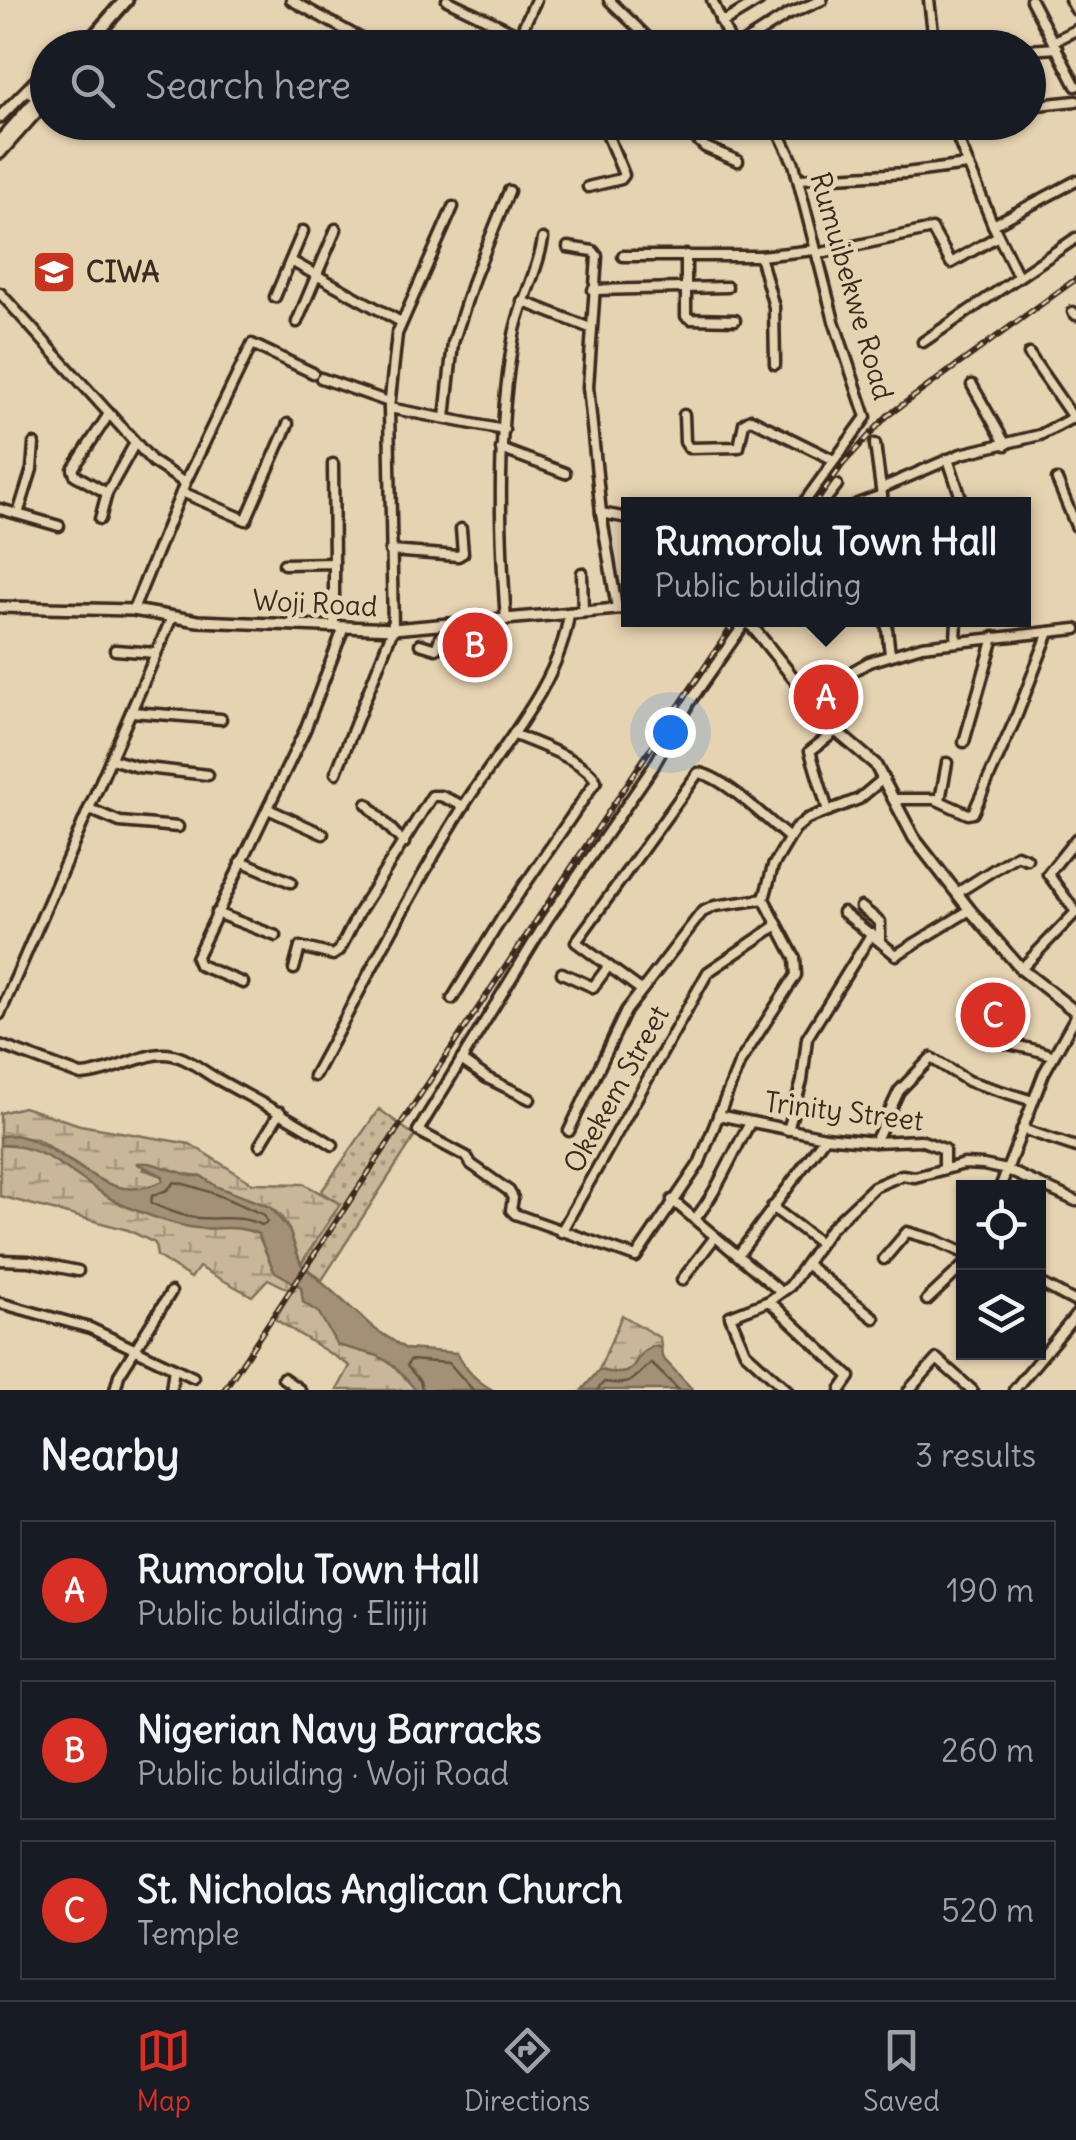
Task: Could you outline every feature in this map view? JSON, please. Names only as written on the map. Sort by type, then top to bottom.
[{"type":"highway","points":[[91,30],[116,0]]},
{"type":"highway","points":[[94,30],[126,0]]},
{"type":"highway","points":[[0,142],[30,100]]},
{"type":"highway","points":[[0,130],[30,103]]},
{"type":"main road","points":[[0,117],[30,86]]},
{"type":"main road","points":[[0,152],[30,119]]},
{"type":"main road","name":"Woji Road","points":[[0,606],[133,610],[172,617],[392,630],[621,608]]},
{"type":"main road","points":[[753,627],[836,731],[874,762],[914,838],[970,910],[1021,969],[1076,1014]]},
{"type":"street","points":[[292,0],[346,30]]},
{"type":"street","points":[[447,0],[462,3],[513,30]]},
{"type":"street","points":[[522,30],[536,0]]},
{"type":"street","points":[[609,0],[640,30]]},
{"type":"street","points":[[712,0],[725,30]]},
{"type":"street","points":[[720,20],[727,20],[760,0]]},
{"type":"street","points":[[762,30],[822,0]]},
{"type":"street","points":[[929,0],[933,30]]},
{"type":"street","points":[[1032,0],[1076,86]]},
{"type":"street","points":[[1070,0],[1076,10]]},
{"type":"street","points":[[1046,46],[1076,30]]},
{"type":"street","points":[[1046,104],[1076,101]]},
{"type":"street","points":[[588,187],[624,175],[609,140]]},
{"type":"street","points":[[697,140],[738,162]]},
{"type":"street","name":"Rumuibekwe Road","points":[[782,140],[799,179],[816,252],[866,417],[807,497]]},
{"type":"street","points":[[958,140],[1018,276]]},
{"type":"street","points":[[799,179],[967,165]]},
{"type":"street","points":[[993,226],[1076,181]]},
{"type":"street","points":[[445,418],[453,343],[509,192]]},
{"type":"street","points":[[336,773],[392,630],[392,361],[401,322],[440,244],[453,207]]},
{"type":"street","points":[[297,322],[336,229]]},
{"type":"street","points":[[623,256],[816,252],[932,229],[951,263],[998,236]]},
{"type":"street","points":[[275,296],[303,231]]},
{"type":"street","points":[[923,342],[1076,238]]},
{"type":"street","points":[[506,620],[498,482],[501,449],[513,340],[543,239]]},
{"type":"street","points":[[568,247],[595,253],[588,387],[601,513],[621,599]]},
{"type":"street","points":[[686,255],[689,318],[734,320]]},
{"type":"street","points":[[760,256],[774,307],[775,364]]},
{"type":"street","points":[[291,261],[401,322]]},
{"type":"street","points":[[593,290],[727,287]]},
{"type":"street","points":[[0,293],[158,467],[184,487],[246,520],[288,424]]},
{"type":"street","points":[[522,301],[590,328]]},
{"type":"street","points":[[133,610],[184,487],[252,344],[389,405],[504,430]]},
{"type":"street","points":[[874,444],[882,496],[948,459],[1006,445],[1075,419],[1029,354]]},
{"type":"street","points":[[972,385],[1006,445]]},
{"type":"street","points":[[107,493],[75,475],[73,469],[109,414]]},
{"type":"street","points":[[684,415],[685,442],[689,448],[740,447],[744,423],[752,419],[834,460]]},
{"type":"street","points":[[100,519],[107,493],[135,443]]},
{"type":"street","points":[[18,514],[32,469],[34,444]]},
{"type":"street","points":[[501,449],[565,473]]},
{"type":"street","points":[[948,459],[960,497]]},
{"type":"street","points":[[243,982],[195,960],[305,730],[339,626],[333,464]]},
{"type":"street","points":[[1057,480],[1076,526]]},
{"type":"street","points":[[828,497],[837,485]]},
{"type":"street","points":[[0,510],[58,526]]},
{"type":"street","points":[[601,513],[621,517]]},
{"type":"street","points":[[390,551],[458,556],[462,553],[460,529]]},
{"type":"street","points":[[284,564],[334,564]]},
{"type":"street","points":[[582,572],[582,612]]},
{"type":"street","points":[[314,1076],[464,806],[515,735],[562,643],[569,613]]},
{"type":"street","points":[[0,1014],[172,617]]},
{"type":"street","points":[[742,627],[547,920],[418,1132],[467,1157],[509,1191],[513,1198],[511,1210],[516,1214],[634,1258],[702,1158],[745,1053],[796,975],[795,958],[764,898],[773,866],[788,837],[802,822],[859,799],[884,778]]},
{"type":"street","points":[[887,627],[890,654]]},
{"type":"street","points":[[956,640],[957,627]]},
{"type":"street","points":[[810,695],[890,654],[956,640],[1076,629]]},
{"type":"street","points":[[893,799],[925,797],[974,813],[1049,632]]},
{"type":"street","points":[[420,644],[436,649],[442,635],[457,634]]},
{"type":"street","points":[[964,742],[994,638]]},
{"type":"street","points":[[115,650],[156,653]]},
{"type":"street","points":[[132,712],[221,720]]},
{"type":"street","points":[[828,811],[810,751],[836,731]]},
{"type":"street","points":[[452,999],[596,780],[593,774],[560,755],[515,735]]},
{"type":"street","points":[[110,758],[138,768],[208,775]]},
{"type":"street","points":[[940,800],[947,764]]},
{"type":"street","points":[[641,990],[578,945],[578,938],[698,773],[731,791],[788,837]]},
{"type":"street","points":[[294,968],[300,947],[333,955],[340,951],[358,912],[432,796],[464,806]]},
{"type":"street","points":[[367,804],[404,843]]},
{"type":"street","points":[[89,809],[120,822],[178,827]]},
{"type":"street","points":[[268,809],[322,834]]},
{"type":"street","points":[[1021,969],[1076,912],[1048,874],[1076,838]]},
{"type":"street","points":[[957,893],[1017,855],[1027,859]]},
{"type":"street","points":[[241,862],[291,882]]},
{"type":"street","points":[[570,1131],[624,1015],[702,912],[714,906],[764,898]]},
{"type":"street","points":[[788,1130],[802,1081],[807,1038],[876,936],[880,922],[862,906]]},
{"type":"street","points":[[844,912],[898,954],[970,910]]},
{"type":"street","points":[[216,913],[276,936]]},
{"type":"street","name":"Okekem Street","points":[[561,1232],[708,972],[776,926]]},
{"type":"street","points":[[562,973],[593,987],[608,966]]},
{"type":"street","points":[[1003,1180],[1033,1101],[1076,1014]]},
{"type":"street","points":[[988,1038],[1018,1049],[1033,1047],[1053,1056]]},
{"type":"street","points":[[0,1046],[81,1075],[158,1054],[173,1055],[332,1144]]},
{"type":"street","points":[[876,1142],[899,1092],[931,1058],[968,1081],[1033,1101]]},
{"type":"street","points":[[461,1060],[487,1078],[530,1098]]},
{"type":"street","points":[[260,1145],[280,1112]]},
{"type":"street","name":"Trinity Street","points":[[718,1115],[825,1137],[876,1142],[920,1140],[945,1152],[944,1169]]},
{"type":"street","points":[[694,1220],[721,1184],[750,1123]]},
{"type":"street","points":[[1022,1129],[1076,1147]]},
{"type":"street","points":[[739,1254],[825,1137]]},
{"type":"street","points":[[787,1390],[750,1357],[730,1321],[734,1313],[769,1301],[781,1292],[807,1265],[820,1242],[874,1187],[902,1175],[915,1177],[973,1164],[1007,1170],[1076,1201]]},
{"type":"street","points":[[672,1200],[781,1292]]},
{"type":"street","points":[[772,1207],[820,1242]]},
{"type":"street","points":[[884,1260],[907,1232],[956,1250]]},
{"type":"street","points":[[682,1280],[715,1237]]},
{"type":"street","points":[[0,1260],[29,1261],[78,1271]]},
{"type":"street","points":[[807,1265],[874,1318]]},
{"type":"street","points":[[927,1300],[958,1270]]},
{"type":"street","points":[[1046,1286],[1076,1302]]},
{"type":"street","points":[[115,1390],[135,1348],[171,1292]]},
{"type":"street","points":[[769,1301],[850,1377],[841,1390]]},
{"type":"street","points":[[0,1302],[90,1328],[193,1377]]},
{"type":"street","points":[[1014,1390],[1076,1315]]},
{"type":"street","points":[[909,1390],[936,1360],[972,1390]]},
{"type":"street","points":[[171,1390],[174,1368]]},
{"type":"street","points":[[283,1378],[300,1390]]},
{"type":"green space","points":[[23,1107],[80,1125],[190,1144],[252,1183],[304,1184],[340,1204],[301,1264],[281,1216],[270,1207],[217,1187],[201,1176],[142,1169],[163,1176],[163,1181],[137,1189],[117,1189],[37,1139],[0,1136],[0,1113]]},
{"type":"green space","points":[[379,1109],[415,1136],[322,1280],[301,1264],[340,1204],[321,1192]]},
{"type":"green space","points":[[0,1145],[34,1148],[131,1208],[199,1228],[243,1227],[258,1234],[274,1271],[290,1278],[428,1390],[337,1390],[350,1366],[275,1319],[292,1291],[268,1279],[252,1296],[199,1267],[191,1278],[157,1256],[155,1243],[128,1230],[0,1196]]},
{"type":"green space","points":[[622,1315],[660,1338],[661,1348],[651,1346],[626,1372],[599,1370]]},
{"type":"water","points":[[15,1135],[55,1152],[106,1183],[123,1188],[142,1188],[163,1181],[163,1176],[136,1163],[150,1163],[201,1176],[217,1187],[270,1207],[289,1230],[301,1264],[375,1329],[406,1349],[457,1353],[472,1374],[493,1390],[416,1390],[393,1365],[378,1356],[337,1345],[319,1313],[303,1302],[301,1287],[274,1271],[258,1234],[235,1228],[189,1227],[130,1208],[36,1151],[0,1145],[0,1136]]},
{"type":"water","points":[[655,1346],[661,1348],[662,1357],[693,1390],[582,1390],[599,1370],[624,1373]]},
{"type":"railway","points":[[820,497],[843,464],[887,416],[1076,279]]},
{"type":"railway","points":[[224,1390],[731,627]]},
{"type":"place","name":"CIWA","points":[[54,272]]},
{"type":"place","name":"Nigerian Navy Barracks","points":[[475,645]]},
{"type":"place","name":"Rumorolu Town Hall","points":[[826,697]]},
{"type":"place","name":"St. Nicholas Anglican Church","points":[[993,1015]]}]
